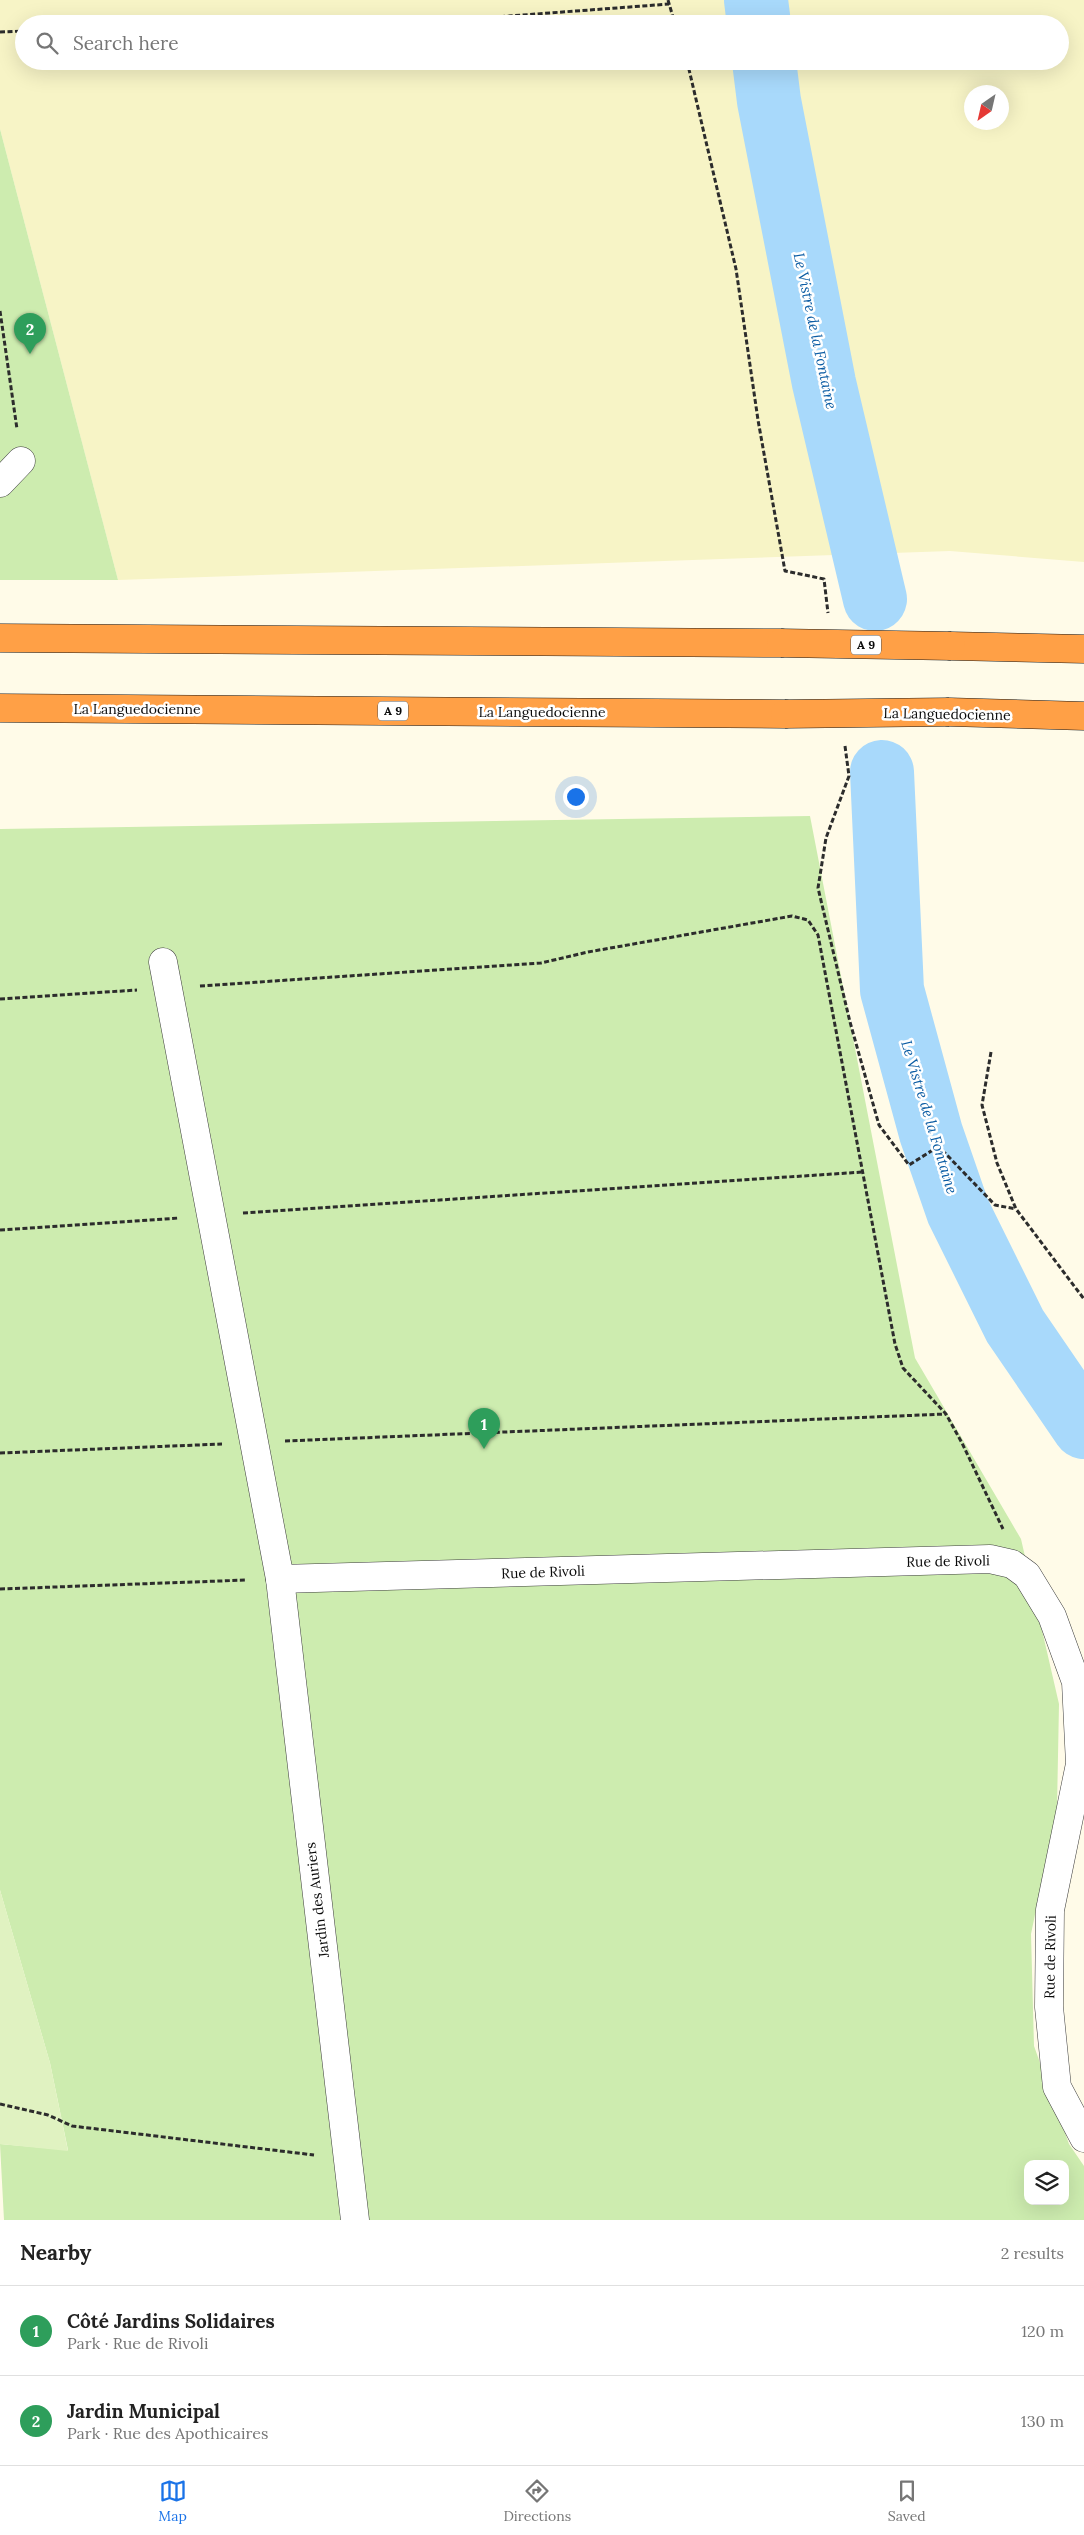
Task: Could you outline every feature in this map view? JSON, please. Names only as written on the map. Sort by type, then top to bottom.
[{"type":"highway","name":"A 9","points":[[0,638],[781,643],[1084,649]]},
{"type":"highway","name":"La Languedocienne","points":[[0,708],[785,714],[949,712],[1084,716]]},
{"type":"street","points":[[0,484],[20,461]]},
{"type":"street","name":"Jardin des Auriers","points":[[162,962],[280,1579],[355,2220]]},
{"type":"street","name":"Rue de Rivoli","points":[[280,1579],[990,1559],[1012,1564],[1027,1575],[1052,1616],[1076,1682],[1080,1764],[1050,1910],[1049,2007],[1057,2086],[1084,2138]]},
{"type":"path","points":[[511,15],[668,2],[672,15]]},
{"type":"path","points":[[0,32],[15,31]]},
{"type":"path","points":[[0,311],[20,461]]},
{"type":"path","points":[[0,999],[541,963],[588,952],[792,916],[808,920],[818,935],[895,1344],[903,1368],[946,1414],[962,1443],[1009,1543],[1012,1564]]},
{"type":"path","points":[[991,1052],[982,1105],[996,1163],[1016,1210],[1084,1299]]},
{"type":"path","points":[[0,1230],[863,1172]]},
{"type":"path","points":[[0,1454],[946,1414]]},
{"type":"path","points":[[0,1589],[280,1579]]},
{"type":"path","points":[[0,2104],[48,2115],[72,2126],[347,2159]]},
{"type":"shaded area","points":[[0,0],[1084,0],[1084,562],[950,551],[118,580],[0,129]]},
{"type":"green space","points":[[0,129],[118,580],[0,580]]},
{"type":"green space","points":[[810,816],[915,1358],[1021,1539],[1059,1704],[1057,1808],[1031,1934],[1034,2046],[1069,2144],[1084,2166],[1084,2220],[4,2220],[0,2144],[68,2150],[50,2063],[0,1890],[0,829]]},
{"type":"green space","points":[[0,1890],[50,2063],[68,2151],[0,2144]]},
{"type":"waterway","name":"Le Vistre de la Fontaine","points":[[756,0],[758,15]]},
{"type":"waterway","name":"Le Vistre de la Fontaine","points":[[765,70],[769,101],[824,383],[875,599]]},
{"type":"waterway","name":"Le Vistre de la Fontaine","points":[[882,772],[892,990],[931,1133],[958,1211],[1015,1326],[1084,1427]]},
{"type":"place","name":"Jardin Municipal","points":[[30,354]]},
{"type":"place","name":"Côté Jardins Solidaires","points":[[484,1449]]}]
